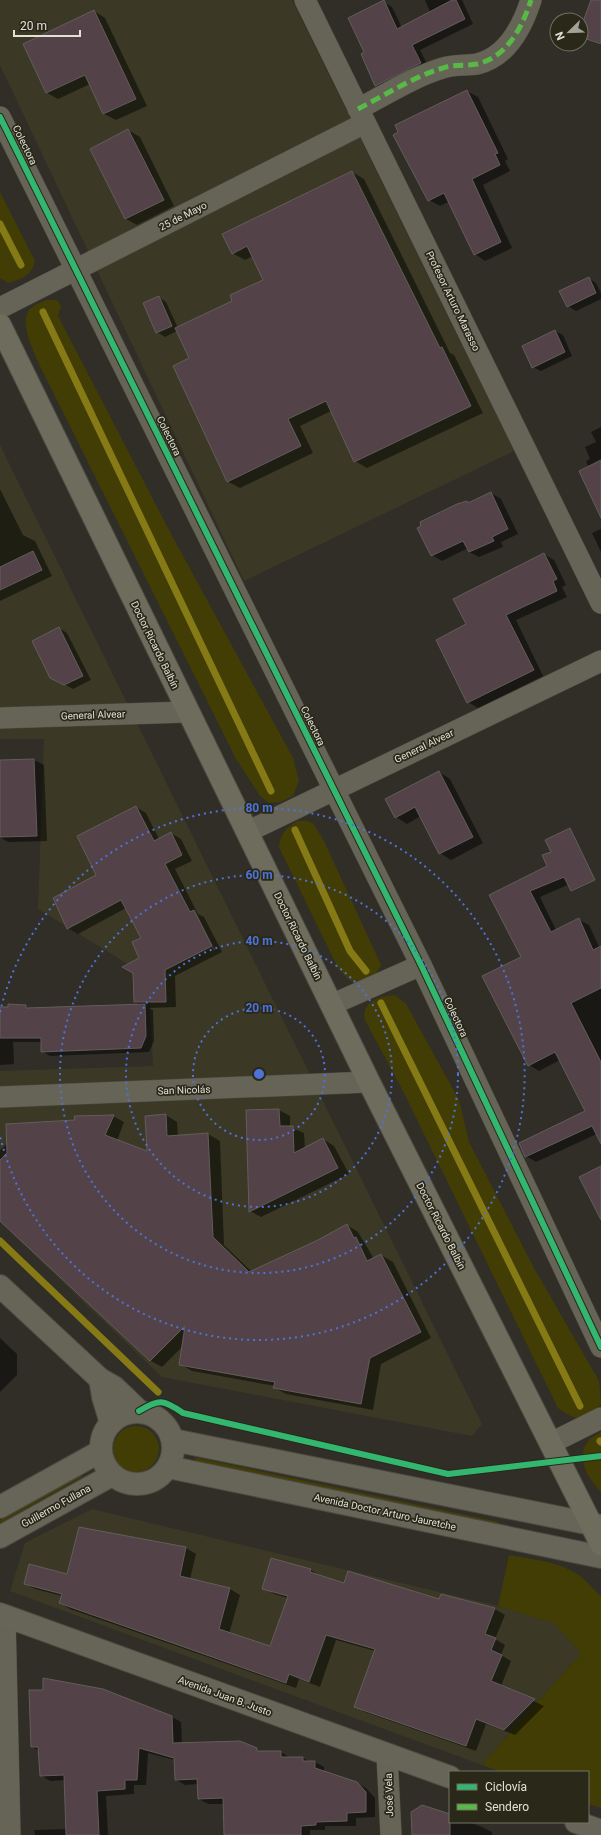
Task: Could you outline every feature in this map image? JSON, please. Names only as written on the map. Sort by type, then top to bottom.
[{"type":"main road","name":"Doctor Ricardo Balbín","points":[[0,325],[368,1082],[551,1443],[596,1525],[601,1544]]},
{"type":"main road","points":[[0,1286],[100,1379],[114,1387],[139,1411]]},
{"type":"main road","points":[[100,1379],[103,1397],[111,1423]]},
{"type":"main road","points":[[139,1411],[151,1414],[160,1420],[168,1429],[173,1440],[173,1454],[168,1467],[160,1477],[148,1483],[136,1485],[123,1482],[112,1475],[104,1464],[101,1451],[102,1439],[107,1427],[126,1413],[139,1411]]},
{"type":"main road","points":[[173,1440],[596,1525]]},
{"type":"main road","points":[[0,1507],[101,1451]]},
{"type":"main road","name":"Avenida Doctor Arturo Jauretche","points":[[168,1467],[601,1557]]},
{"type":"main road","name":"Guillermo Fullana","points":[[0,1537],[112,1475]]},
{"type":"main road","name":"Avenida Juan B. Justo","points":[[3,1615],[449,1777]]},
{"type":"main road","points":[[579,1823],[601,1831]]},
{"type":"street","name":"Profesor Arturo Marasso","points":[[305,0],[601,603]]},
{"type":"street","name":"25 de Mayo","points":[[0,308],[76,270],[362,116],[388,93],[444,67],[476,64],[494,58],[508,45],[524,22],[531,0]]},
{"type":"street","name":"Colectora","points":[[0,117],[421,964],[601,1347]]},
{"type":"street","name":"General Alvear","points":[[247,832],[333,789],[601,661]]},
{"type":"street","name":"General Alvear","points":[[0,718],[187,712]]},
{"type":"street","points":[[331,1005],[421,964]]},
{"type":"street","name":"San Nicolás","points":[[0,1097],[368,1082]]},
{"type":"street","points":[[551,1443],[601,1418]]},
{"type":"street","points":[[3,1615],[3,1714],[10,1835]]},
{"type":"street","name":"José Vela","points":[[387,1755],[391,1835]]},
{"type":"shaded area","points":[[0,0],[292,0],[514,451],[244,581],[0,65]]},
{"type":"shaded area","points":[[0,192],[35,261],[31,270],[25,276],[8,283],[0,278]]},
{"type":"shaded area","points":[[47,300],[57,300],[61,306],[58,316],[169,530],[293,758],[299,781],[293,796],[280,802],[269,803],[260,796],[236,759],[40,366],[29,339],[26,318],[28,312],[36,304]]},
{"type":"shaded area","points":[[0,445],[482,1424],[472,1436],[162,1377],[0,1222],[0,1071],[153,1066],[149,977],[38,909],[44,739],[0,739]]},
{"type":"shaded area","points":[[297,821],[313,823],[324,841],[381,965],[374,975],[362,981],[354,983],[338,968],[279,847],[284,832]]},
{"type":"shaded area","points":[[395,995],[406,1004],[459,1100],[469,1142],[534,1268],[599,1381],[601,1404],[591,1415],[576,1418],[558,1408],[403,1091],[365,1020],[366,1008],[369,1004],[378,998]]},
{"type":"shaded area","points":[[136,1426],[149,1430],[155,1436],[159,1449],[155,1462],[149,1468],[136,1472],[123,1468],[117,1462],[113,1449],[117,1436],[123,1430]]},
{"type":"shaded area","points":[[601,1432],[601,1492],[588,1475],[583,1462],[583,1455],[584,1448],[589,1440]]},
{"type":"shaded area","points":[[194,1458],[499,1522],[497,1524],[196,1461]]},
{"type":"shaded area","points":[[82,1474],[82,1477],[0,1523],[0,1520]]},
{"type":"shaded area","points":[[92,1509],[498,1606],[554,1623],[581,1653],[482,1765],[10,1591],[25,1543]]},
{"type":"shaded area","points":[[509,1555],[564,1567],[580,1576],[601,1596],[601,1808],[589,1804],[589,1771],[498,1771],[482,1765],[581,1653],[554,1623],[498,1606]]},
{"type":"building","points":[[384,0],[397,29],[452,0],[456,0],[465,19],[412,45],[421,63],[375,86],[361,54],[364,52],[348,18]]},
{"type":"building","points":[[591,0],[601,0],[601,44],[589,40],[589,12],[587,12]]},
{"type":"building","points":[[94,10],[136,99],[103,114],[85,75],[46,93],[23,44]]},
{"type":"building","points":[[467,90],[498,153],[495,154],[500,165],[472,179],[501,242],[474,255],[444,193],[428,201],[393,135],[398,132],[395,125]]},
{"type":"building","points":[[128,129],[164,200],[125,219],[90,149]]},
{"type":"building","points":[[352,171],[440,348],[442,347],[471,406],[354,462],[326,401],[288,419],[301,446],[227,482],[173,366],[189,358],[175,328],[232,301],[230,295],[263,280],[247,246],[232,254],[222,234]]},
{"type":"building","points":[[589,277],[596,293],[567,307],[559,291]]},
{"type":"building","points":[[159,296],[172,326],[156,333],[143,303]]},
{"type":"building","points":[[555,330],[565,352],[532,368],[522,346]]},
{"type":"building","points":[[601,460],[601,518],[579,471]]},
{"type":"building","points":[[491,492],[508,529],[492,537],[494,541],[469,552],[463,541],[431,556],[417,528],[421,526],[420,522],[457,504],[467,501],[468,503]]},
{"type":"building","points":[[33,551],[42,570],[0,590],[0,567]]},
{"type":"building","points":[[544,553],[557,579],[553,581],[557,591],[506,615],[534,670],[467,703],[436,640],[466,624],[453,599]]},
{"type":"building","points":[[59,627],[83,676],[64,685],[50,678],[32,641]]},
{"type":"building","points":[[34,759],[37,836],[0,837],[0,760]]},
{"type":"building","points":[[439,771],[473,837],[439,854],[415,807],[395,818],[385,799]]},
{"type":"building","points":[[136,806],[154,841],[171,832],[182,855],[165,864],[190,912],[194,910],[212,946],[165,970],[166,1002],[134,1002],[133,973],[122,967],[139,958],[132,942],[141,938],[121,900],[67,929],[53,898],[96,875],[77,836]]},
{"type":"building","points":[[570,828],[595,880],[571,891],[564,877],[530,891],[551,932],[579,918],[593,950],[601,946],[601,988],[571,1003],[601,1062],[601,1144],[592,1126],[525,1157],[519,1143],[585,1111],[555,1052],[528,1066],[482,976],[521,957],[489,895],[547,866],[542,855],[551,852],[545,840]]},
{"type":"building","points":[[8,1004],[26,1005],[26,1008],[145,1004],[146,1036],[141,1048],[41,1052],[41,1038],[0,1038],[0,1007],[8,1007]]},
{"type":"building","points":[[279,1109],[280,1126],[293,1126],[294,1153],[323,1138],[338,1168],[249,1212],[246,1110]]},
{"type":"building","points":[[166,1114],[167,1136],[208,1133],[213,1237],[249,1272],[318,1240],[347,1224],[354,1238],[356,1237],[367,1261],[381,1254],[421,1332],[370,1358],[361,1404],[273,1388],[275,1382],[179,1365],[185,1326],[150,1361],[0,1221],[0,1160],[7,1153],[6,1124],[75,1120],[74,1116],[114,1115],[105,1135],[147,1151],[145,1116]]},
{"type":"building","points":[[601,1166],[601,1220],[579,1177]]},
{"type":"building","points":[[79,1527],[186,1547],[180,1576],[230,1588],[219,1629],[270,1646],[288,1596],[262,1589],[271,1558],[311,1569],[310,1572],[344,1583],[348,1571],[439,1599],[441,1594],[495,1608],[485,1634],[496,1638],[491,1650],[502,1655],[491,1681],[535,1699],[504,1730],[476,1719],[466,1746],[354,1707],[375,1649],[326,1635],[309,1682],[289,1674],[286,1683],[59,1603],[62,1594],[24,1584],[29,1564],[67,1574]]},
{"type":"building","points":[[43,1678],[103,1689],[172,1716],[173,1743],[240,1741],[257,1748],[257,1751],[281,1751],[281,1757],[303,1757],[303,1761],[315,1761],[315,1768],[357,1782],[366,1792],[366,1812],[347,1813],[347,1821],[316,1822],[316,1825],[301,1826],[301,1835],[224,1835],[223,1798],[198,1799],[197,1779],[175,1780],[174,1758],[139,1748],[137,1780],[125,1780],[125,1789],[97,1791],[99,1835],[66,1835],[64,1775],[40,1776],[38,1747],[31,1747],[29,1690],[43,1690]]},
{"type":"building","points":[[422,1805],[449,1814],[450,1835],[412,1835],[411,1812]]},
{"type":"waterway","points":[[0,224],[21,265]]},
{"type":"waterway","points":[[43,312],[271,791]]},
{"type":"waterway","points":[[295,830],[350,951],[366,971]]},
{"type":"waterway","points":[[381,1003],[580,1406]]},
{"type":"waterway","points":[[0,1241],[158,1392]]},
{"type":"marked path","points":[[358,109],[432,71],[451,66],[477,64],[497,55],[505,48],[518,31],[531,0]]},
{"type":"cycle path","points":[[0,117],[421,965],[601,1347]]},
{"type":"cycle path","points":[[139,1411],[152,1404],[161,1402],[166,1403],[183,1413],[448,1474],[601,1456]]}]
